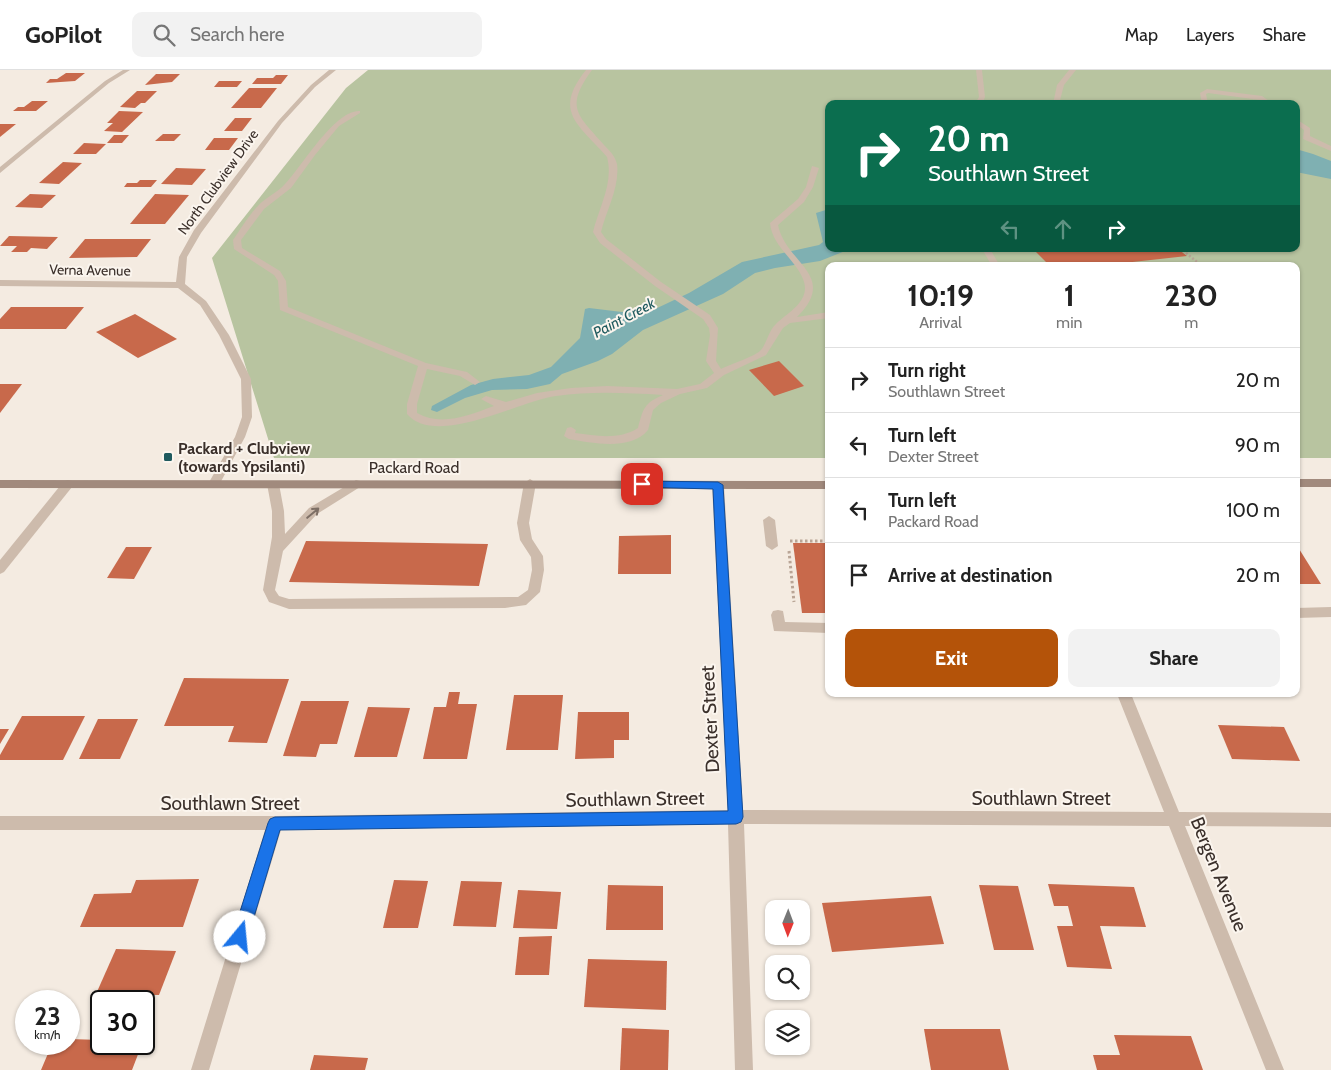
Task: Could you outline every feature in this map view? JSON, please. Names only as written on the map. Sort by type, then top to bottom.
[{"type":"main road","name":"Packard Road","points":[[0,484],[530,483],[825,485]]},
{"type":"main road","points":[[1300,483],[1331,483]]},
{"type":"street","points":[[0,171],[107,82],[127,70]]},
{"type":"street","name":"North Clubview Drive","points":[[180,285],[183,257],[197,232],[280,122],[313,86],[333,70]]},
{"type":"street","points":[[589,70],[582,78],[572,109],[574,115],[611,157],[614,164],[614,177],[597,232],[603,241],[677,297],[696,307],[710,320],[714,329],[710,360],[712,368],[720,373]]},
{"type":"street","points":[[979,70],[982,97],[980,100]]},
{"type":"street","points":[[1057,100],[1060,83],[1073,70]]},
{"type":"street","points":[[1204,100],[1203,92],[1207,91],[1267,100]]},
{"type":"street","points":[[358,112],[337,125],[312,153],[288,186],[261,207],[238,240],[238,249],[277,273],[282,281],[282,308],[423,364],[463,374],[475,382]]},
{"type":"street","points":[[1300,123],[1308,129],[1306,137],[1331,149]]},
{"type":"street","points":[[571,430],[570,436],[588,438],[622,439],[636,436],[643,430],[648,409],[657,401],[677,392],[703,386],[720,373],[763,353],[779,326],[803,308],[808,298],[807,276],[774,228],[774,223],[803,199],[809,191],[816,168]]},
{"type":"street","name":"Verna Avenue","points":[[0,282],[180,285]]},
{"type":"street","points":[[180,285],[203,303],[224,335],[246,379],[247,417],[240,437],[214,484]]},
{"type":"street","points":[[787,321],[825,315]]},
{"type":"street","points":[[423,364],[412,404],[412,414],[420,421],[433,424],[447,424],[537,396],[568,391],[677,392]]},
{"type":"street","points":[[486,399],[495,405],[505,406]]},
{"type":"street","points":[[273,484],[278,503],[279,548],[269,590],[274,599],[289,604],[521,602],[534,592],[538,570],[536,556],[526,540],[523,523],[530,483]]},
{"type":"street","points":[[0,569],[68,484]]},
{"type":"street","points":[[279,548],[313,511],[356,484]]},
{"type":"street","name":"Dexter Street","points":[[718,485],[736,817],[744,1070]]},
{"type":"street","points":[[769,520],[772,546]]},
{"type":"street","points":[[1300,613],[1331,612]]},
{"type":"street","points":[[778,615],[779,627],[825,628]]},
{"type":"street","name":"Bergen Avenue","points":[[1125,697],[1275,1070]]},
{"type":"street","name":"Southlawn Street","points":[[0,823],[275,823],[736,817],[1331,820]]},
{"type":"street","points":[[200,1070],[275,823]]},
{"type":"path","points":[[1186,253],[1197,262]]},
{"type":"path","points":[[795,607],[788,541],[825,541]]},
{"type":"green space","points":[[368,70],[1331,70],[1331,458],[1300,458],[1300,262],[825,262],[825,458],[274,458],[212,258],[346,88]]},
{"type":"water","points":[[1300,150],[1331,161],[1331,179],[1300,173]]},
{"type":"water","name":"Paint Creek","points":[[825,210],[825,252],[842,252],[820,261],[755,273],[723,294],[643,330],[612,354],[562,374],[550,384],[527,389],[492,390],[465,398],[437,412],[431,410],[432,406],[471,385],[493,379],[529,375],[551,367],[580,338],[585,309],[622,312],[653,310],[689,293],[742,262],[819,245],[823,242],[816,213]]},
{"type":"building","points":[[66,73],[85,73],[75,81],[46,83],[50,79],[57,79]]},
{"type":"building","points":[[156,74],[180,74],[172,82],[145,85]]},
{"type":"building","points":[[276,75],[288,75],[281,84],[252,84],[257,78],[273,78]]},
{"type":"building","points":[[219,81],[242,81],[237,87],[214,87]]},
{"type":"building","points":[[249,88],[277,88],[261,108],[231,108]]},
{"type":"building","points":[[137,91],[157,91],[145,103],[141,103],[135,108],[120,107]]},
{"type":"building","points":[[32,101],[48,101],[36,111],[13,111],[18,107],[24,107]]},
{"type":"building","points":[[119,111],[143,112],[122,132],[104,131],[113,123],[107,123]]},
{"type":"building","points":[[235,118],[252,118],[242,131],[224,131]]},
{"type":"building","points":[[0,124],[16,124],[0,137]]},
{"type":"building","points":[[163,134],[181,134],[174,141],[155,141]]},
{"type":"building","points":[[114,135],[129,135],[122,143],[107,143]]},
{"type":"building","points":[[214,138],[238,138],[229,150],[205,150]]},
{"type":"building","points":[[84,143],[106,144],[96,154],[73,154]]},
{"type":"building","points":[[63,162],[82,163],[59,184],[39,183]]},
{"type":"building","points":[[176,168],[206,169],[192,185],[161,184]]},
{"type":"building","points":[[140,180],[157,180],[151,187],[124,187],[127,183],[137,183]]},
{"type":"building","points":[[30,194],[56,195],[42,208],[15,207]]},
{"type":"building","points":[[155,194],[189,195],[165,224],[130,224]]},
{"type":"building","points":[[9,236],[58,237],[47,249],[31,248],[27,252],[11,252],[17,246],[0,246]]},
{"type":"building","points":[[85,239],[151,239],[137,257],[69,258]]},
{"type":"building","points":[[1036,252],[1182,252],[1187,256],[1132,262],[1046,262]]},
{"type":"building","points":[[11,307],[84,307],[66,329],[0,329],[0,319]]},
{"type":"building","points":[[135,314],[177,339],[138,358],[96,332]]},
{"type":"building","points":[[779,361],[804,386],[774,396],[749,370]]},
{"type":"building","points":[[0,384],[22,384],[0,413]]},
{"type":"building","points":[[671,535],[671,574],[618,574],[619,536]]},
{"type":"building","points":[[306,541],[488,544],[479,586],[289,582]]},
{"type":"building","points":[[793,543],[825,543],[825,613],[802,613]]},
{"type":"building","points":[[126,547],[152,547],[134,579],[107,578]]},
{"type":"building","points":[[1300,550],[1321,584],[1300,584]]},
{"type":"building","points":[[184,678],[289,679],[267,743],[228,742],[234,726],[164,726]]},
{"type":"building","points":[[449,692],[460,692],[458,704],[477,704],[467,759],[423,759],[434,707],[446,707]]},
{"type":"building","points":[[514,695],[563,695],[558,750],[506,750]]},
{"type":"building","points":[[301,701],[349,701],[337,744],[320,744],[316,757],[283,756]]},
{"type":"building","points":[[368,707],[410,708],[397,757],[354,757]]},
{"type":"building","points":[[578,712],[629,712],[629,740],[614,740],[614,758],[575,759]]},
{"type":"building","points":[[22,716],[85,716],[63,760],[0,760],[0,755]]},
{"type":"building","points":[[98,719],[138,719],[120,759],[79,759]]},
{"type":"building","points":[[1218,725],[1284,727],[1300,761],[1232,759]]},
{"type":"building","points":[[0,729],[9,729],[0,744]]},
{"type":"building","points":[[199,879],[183,927],[80,927],[94,894],[131,893],[136,880]]},
{"type":"building","points":[[394,880],[428,881],[418,928],[383,928]]},
{"type":"building","points":[[461,881],[502,882],[496,927],[453,926]]},
{"type":"building","points":[[1048,884],[1134,887],[1146,927],[1100,926],[1112,969],[1067,967],[1057,926],[1073,926],[1068,906],[1054,906]]},
{"type":"building","points":[[608,885],[663,886],[663,930],[606,930]]},
{"type":"building","points":[[979,885],[1018,886],[1034,950],[994,950]]},
{"type":"building","points":[[518,890],[561,892],[557,929],[513,928]]},
{"type":"building","points":[[931,896],[944,944],[832,952],[822,903]]},
{"type":"building","points":[[552,936],[549,975],[515,975],[519,937]]},
{"type":"building","points":[[116,949],[176,951],[159,995],[155,995],[155,990],[98,990]]},
{"type":"building","points":[[588,959],[667,961],[666,1010],[584,1007]]},
{"type":"building","points":[[622,1028],[669,1030],[668,1070],[620,1070]]},
{"type":"building","points":[[924,1029],[1000,1029],[1009,1070],[931,1070]]},
{"type":"building","points":[[1114,1035],[1191,1036],[1203,1070],[1097,1070],[1093,1055],[1120,1055]]},
{"type":"building","points":[[80,1039],[90,1040],[90,1055],[138,1055],[132,1070],[41,1070],[47,1055],[80,1055]]},
{"type":"building","points":[[314,1055],[368,1058],[365,1070],[310,1070]]},
{"type":"place","name":"Packard + Clubview (towards Ypsilanti)","points":[[168,457]]},
{"type":"route","points":[[240,937],[275,823],[736,817],[718,485],[642,484]]}]
